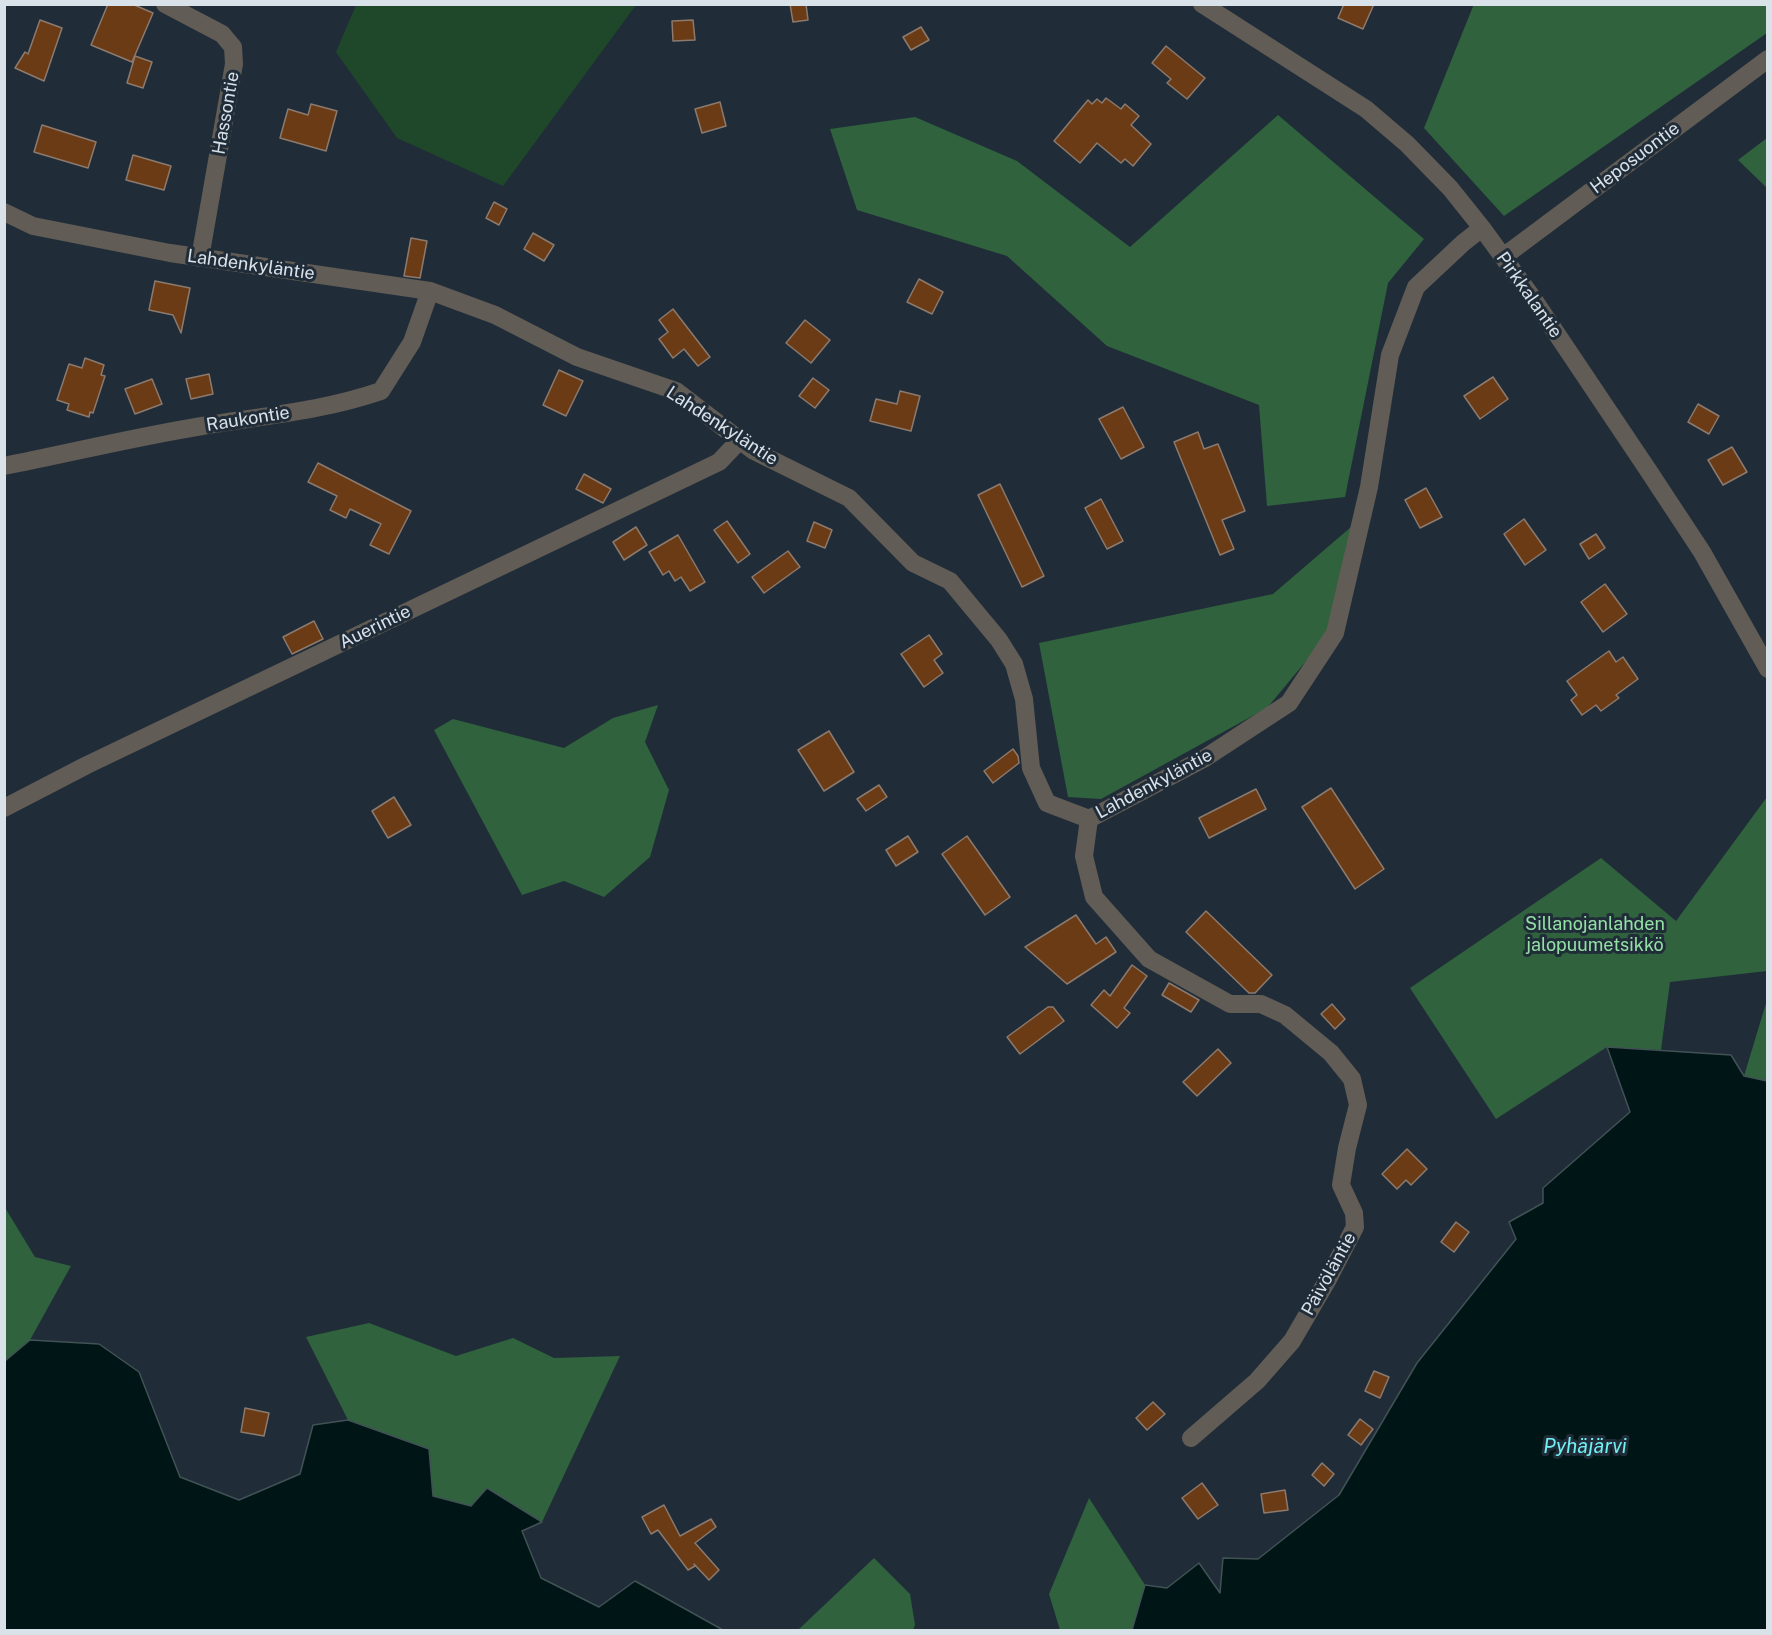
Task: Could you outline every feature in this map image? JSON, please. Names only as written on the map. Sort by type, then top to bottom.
[{"type":"street","name":"Hassontie","points":[[165,4],[222,34],[232,47],[234,64],[200,258]]},
{"type":"street","name":"Pirkkalantie","points":[[1202,4],[1366,110],[1407,144],[1450,188],[1503,257],[1696,543],[1767,669]]},
{"type":"street","name":"Heposuontie","points":[[1503,257],[1767,59]]},
{"type":"street","name":"Lahdenkyläntie","points":[[4,212],[33,226],[200,258],[430,291],[495,315],[577,357],[676,391],[754,451],[849,498],[913,563],[950,581],[999,640],[1014,664],[1024,699],[1031,768],[1047,803],[1089,819],[1205,759],[1289,703],[1303,683],[1335,633],[1370,487],[1390,355],[1416,287],[1482,228]]},
{"type":"street","name":"Raukontie","points":[[4,466],[190,428],[326,407],[381,391],[412,342],[430,291]]},
{"type":"street","name":"Auerintie","points":[[4,808],[140,740],[719,462],[740,440]]},
{"type":"street","name":"Päivöläntie","points":[[1089,819],[1084,856],[1094,897],[1149,958],[1230,1004],[1261,1004],[1285,1015],[1338,1061],[1352,1079],[1358,1105],[1347,1148],[1341,1185],[1354,1213],[1356,1227],[1328,1281],[1292,1341],[1257,1381],[1191,1438]]},
{"type":"green space","points":[[356,4],[636,5],[503,186],[397,138],[336,52]]},
{"type":"green space","points":[[1474,4],[1767,5],[1767,33],[1504,216],[1424,128]]},
{"type":"green space","points":[[1278,115],[1424,239],[1388,283],[1345,497],[1267,506],[1259,405],[1107,346],[1007,256],[857,210],[830,129],[915,117],[1017,161],[1130,247]]},
{"type":"green space","points":[[1767,138],[1768,186],[1766,187],[1738,160]]},
{"type":"green space","points":[[1351,527],[1326,637],[1267,708],[1101,799],[1068,797],[1039,643],[1273,594]]},
{"type":"green space","points":[[658,705],[645,742],[669,790],[650,857],[604,897],[564,881],[522,895],[434,730],[453,719],[564,748],[613,718]]},
{"type":"green space","name":"Sillanojanlahden jalopuumetsikkö","points":[[1767,797],[1767,971],[1670,982],[1661,1050],[1607,1047],[1496,1119],[1410,988],[1601,858],[1676,921]]},
{"type":"green space","points":[[1767,1000],[1767,1081],[1744,1076]]},
{"type":"green space","points":[[4,1206],[35,1257],[71,1266],[30,1340],[5,1361]]},
{"type":"green space","points":[[369,1323],[456,1356],[513,1338],[554,1358],[620,1356],[542,1522],[487,1488],[471,1506],[433,1496],[429,1449],[348,1420],[306,1337]]},
{"type":"green space","points":[[1089,1498],[1145,1585],[1132,1630],[1060,1630],[1049,1594]]},
{"type":"green space","points":[[874,1558],[910,1594],[915,1625],[913,1630],[798,1630]]},
{"type":"water","name":"Pyhäjärvi","points":[[1607,1047],[1731,1055],[1744,1076],[1767,1081],[1767,1630],[1132,1630],[1145,1585],[1167,1588],[1199,1563],[1220,1593],[1223,1558],[1258,1559],[1339,1495],[1417,1363],[1516,1239],[1509,1222],[1543,1203],[1543,1188],[1630,1112]]},
{"type":"water","points":[[30,1340],[99,1344],[139,1372],[180,1477],[239,1500],[300,1474],[313,1425],[348,1420],[429,1449],[433,1496],[471,1506],[487,1488],[542,1522],[522,1531],[541,1578],[599,1607],[635,1581],[723,1630],[5,1630],[5,1361]]},
{"type":"building","points":[[108,4],[132,4],[153,13],[132,62],[91,45]]},
{"type":"building","points":[[790,4],[806,4],[808,20],[793,22]]},
{"type":"building","points":[[1344,4],[1374,4],[1363,29],[1338,18]]},
{"type":"building","points":[[40,20],[62,28],[44,81],[15,68],[25,52],[28,54]]},
{"type":"building","points":[[693,20],[695,40],[673,41],[672,21]]},
{"type":"building","points":[[921,27],[929,40],[911,50],[903,37]]},
{"type":"building","points":[[1166,46],[1205,78],[1187,99],[1167,83],[1171,79],[1152,63]]},
{"type":"building","points":[[135,56],[152,62],[143,88],[127,83]]},
{"type":"building","points":[[1106,98],[1121,109],[1125,104],[1139,116],[1131,125],[1151,144],[1133,166],[1125,159],[1121,163],[1097,143],[1080,163],[1054,141],[1088,100],[1092,104],[1097,99],[1102,103]]},
{"type":"building","points":[[720,102],[726,126],[702,133],[695,109]]},
{"type":"building","points":[[311,104],[337,111],[326,151],[280,138],[288,109],[308,115]]},
{"type":"building","points":[[42,125],[96,142],[88,168],[34,152]]},
{"type":"building","points":[[133,155],[171,166],[164,190],[126,180]]},
{"type":"building","points":[[494,202],[507,209],[499,225],[486,218]]},
{"type":"building","points":[[533,233],[554,245],[544,261],[524,249]]},
{"type":"building","points":[[411,238],[427,241],[420,278],[404,276]]},
{"type":"building","points":[[919,279],[943,292],[932,314],[907,302]]},
{"type":"building","points":[[155,281],[190,288],[181,333],[173,315],[149,310]]},
{"type":"building","points":[[673,309],[710,357],[698,366],[684,349],[673,358],[659,339],[668,332],[659,320]]},
{"type":"building","points":[[805,320],[830,340],[811,363],[786,343]]},
{"type":"building","points":[[85,358],[104,365],[101,375],[105,376],[93,413],[90,412],[89,417],[67,410],[69,404],[57,400],[69,364],[82,368]]},
{"type":"building","points":[[559,370],[583,381],[566,416],[543,405]]},
{"type":"building","points":[[209,374],[213,394],[191,399],[186,379]]},
{"type":"building","points":[[1493,377],[1508,399],[1480,419],[1464,396]]},
{"type":"building","points":[[813,378],[829,390],[815,408],[799,396]]},
{"type":"building","points":[[152,379],[162,404],[135,414],[125,389]]},
{"type":"building","points":[[900,391],[920,396],[911,431],[870,421],[876,399],[897,404]]},
{"type":"building","points":[[1698,404],[1719,416],[1709,434],[1688,422]]},
{"type":"building","points":[[1123,407],[1144,447],[1121,459],[1099,419]]},
{"type":"building","points":[[1198,432],[1204,449],[1218,444],[1245,511],[1222,520],[1234,549],[1220,555],[1174,442]]},
{"type":"building","points":[[1732,447],[1747,472],[1723,485],[1708,460]]},
{"type":"building","points":[[318,463],[411,511],[389,554],[370,545],[381,524],[350,509],[346,518],[330,510],[337,496],[308,482]]},
{"type":"building","points":[[584,474],[611,489],[603,503],[576,489]]},
{"type":"building","points":[[1000,484],[1044,576],[1022,587],[978,495]]},
{"type":"building","points":[[1426,488],[1442,517],[1420,528],[1405,500]]},
{"type":"building","points":[[1101,499],[1123,541],[1107,549],[1085,508]]},
{"type":"building","points":[[1524,519],[1546,550],[1525,565],[1504,534]]},
{"type":"building","points":[[727,521],[750,554],[738,563],[714,530]]},
{"type":"building","points":[[814,522],[832,530],[825,548],[807,541]]},
{"type":"building","points":[[636,527],[647,545],[624,560],[613,542]]},
{"type":"building","points":[[1596,534],[1605,548],[1589,559],[1580,544]]},
{"type":"building","points":[[678,535],[705,582],[690,591],[681,577],[675,581],[669,571],[663,575],[649,552]]},
{"type":"building","points":[[788,551],[800,567],[764,593],[752,577]]},
{"type":"building","points":[[1605,584],[1627,614],[1603,632],[1581,602]]},
{"type":"building","points":[[314,621],[323,639],[292,654],[283,637]]},
{"type":"building","points":[[929,635],[942,654],[934,660],[943,673],[924,687],[901,654]]},
{"type":"building","points":[[1609,651],[1616,662],[1623,657],[1638,679],[1616,695],[1619,698],[1601,711],[1596,705],[1582,715],[1571,700],[1577,695],[1567,681]]},
{"type":"building","points":[[829,731],[854,772],[824,791],[798,750]]},
{"type":"building","points":[[1013,749],[1018,756],[1019,763],[993,783],[984,771]]},
{"type":"building","points":[[879,785],[887,797],[866,811],[857,799]]},
{"type":"building","points":[[1331,788],[1384,869],[1355,889],[1302,807]]},
{"type":"building","points":[[1256,789],[1266,809],[1209,838],[1199,818]]},
{"type":"building","points":[[394,797],[411,825],[388,838],[372,811]]},
{"type":"building","points":[[908,836],[918,852],[896,866],[886,850]]},
{"type":"building","points":[[967,836],[1010,897],[985,915],[942,854]]},
{"type":"building","points":[[1206,911],[1272,975],[1255,993],[1249,993],[1186,932]]},
{"type":"building","points":[[1076,915],[1096,944],[1106,937],[1116,952],[1067,984],[1025,947]]},
{"type":"building","points":[[1132,965],[1147,976],[1124,1008],[1130,1013],[1117,1028],[1091,1005],[1104,990],[1110,996]]},
{"type":"building","points":[[1169,983],[1199,1000],[1191,1012],[1162,995]]},
{"type":"building","points":[[1332,1004],[1345,1019],[1335,1029],[1321,1014]]},
{"type":"building","points":[[1048,1007],[1053,1007],[1064,1021],[1020,1054],[1007,1037]]},
{"type":"building","points":[[1218,1049],[1231,1063],[1197,1096],[1183,1082]]},
{"type":"building","points":[[1407,1149],[1427,1169],[1411,1185],[1406,1180],[1397,1189],[1382,1174]]},
{"type":"building","points":[[1456,1222],[1469,1232],[1454,1252],[1441,1242]]},
{"type":"building","points":[[1374,1371],[1389,1377],[1380,1398],[1365,1391]]},
{"type":"building","points":[[1153,1402],[1165,1414],[1147,1430],[1136,1418]]},
{"type":"building","points":[[245,1408],[269,1413],[264,1436],[241,1432]]},
{"type":"building","points":[[1360,1419],[1373,1429],[1361,1445],[1348,1435]]},
{"type":"building","points":[[1322,1463],[1334,1474],[1324,1486],[1312,1475]]},
{"type":"building","points":[[1202,1483],[1218,1505],[1198,1519],[1182,1498]]},
{"type":"building","points":[[1285,1490],[1288,1510],[1264,1513],[1261,1494]]},
{"type":"building","points":[[664,1505],[680,1536],[711,1519],[716,1527],[695,1543],[719,1570],[709,1580],[694,1564],[695,1566],[688,1570],[658,1530],[651,1534],[642,1517]]}]
